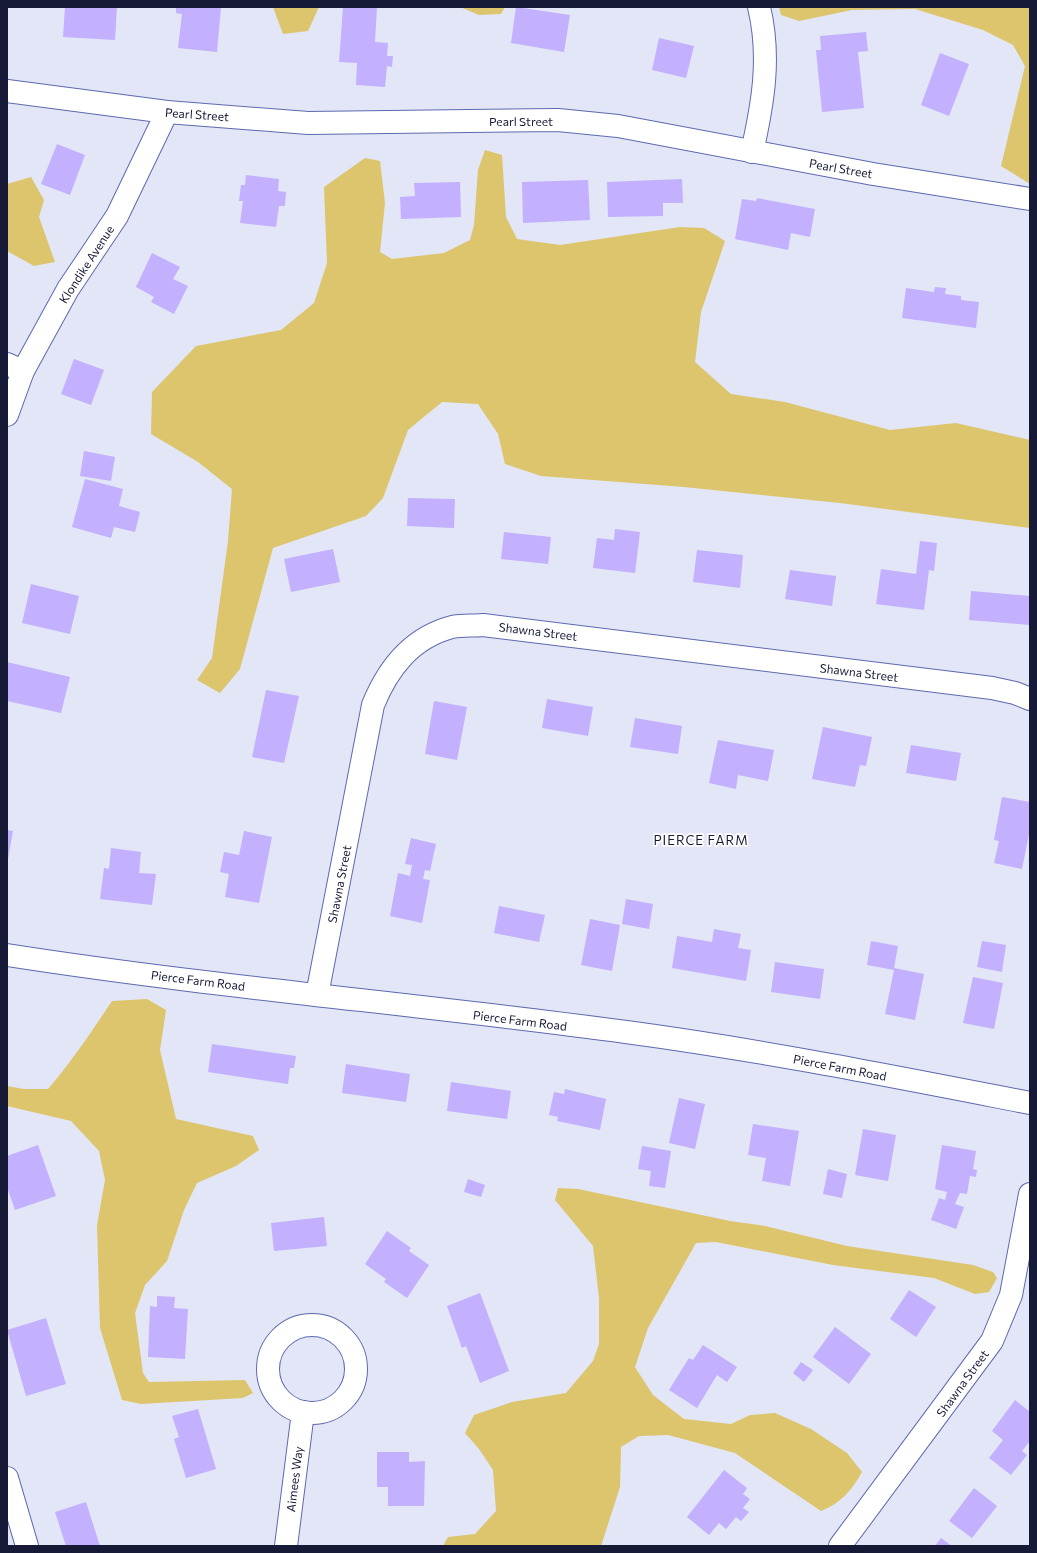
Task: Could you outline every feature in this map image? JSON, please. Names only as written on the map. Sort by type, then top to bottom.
[{"type":"street","points":[[752,152],[766,79],[766,46],[759,7]]},
{"type":"street","name":"Pearl Street","points":[[7,91],[167,112],[308,122],[585,122],[618,126],[752,152],[1030,199]]},
{"type":"street","name":"Klondike Avenue","points":[[7,415],[15,368],[117,216],[167,112]]},
{"type":"street","name":"Shawna Street","points":[[317,995],[373,705],[382,682],[396,662],[411,648],[431,636],[452,627],[483,625],[976,686],[1015,693],[1030,699]]},
{"type":"street","name":"Pierce Farm Road","points":[[7,955],[654,1036],[779,1055],[1030,1103]]},
{"type":"street","name":"Shawna Street","points":[[840,1546],[992,1341],[1011,1295],[1030,1194]]},
{"type":"street","points":[[305,1325],[320,1325],[333,1330],[344,1338],[352,1350],[356,1364],[355,1378],[351,1390],[342,1402],[330,1409],[317,1413],[303,1412],[289,1406],[277,1396],[270,1383],[268,1368],[271,1353],[279,1340],[290,1330],[305,1325]]},
{"type":"street","name":"Aimees Way","points":[[286,1546],[303,1412]]},
{"type":"street","points":[[7,1478],[27,1546]]},
{"type":"shaded area","points":[[273,7],[319,7],[308,31],[283,34]]},
{"type":"shaded area","points":[[460,7],[505,7],[501,14],[479,15]]},
{"type":"shaded area","points":[[779,7],[1030,7],[1030,184],[1001,166],[1025,66],[1013,45],[983,30],[915,9],[852,10],[799,21],[781,15]]},
{"type":"shaded area","points":[[485,150],[502,155],[506,217],[517,239],[560,245],[680,227],[704,228],[725,241],[701,312],[695,362],[731,394],[785,402],[890,430],[956,423],[1030,440],[1030,528],[840,503],[684,487],[541,476],[505,464],[498,434],[478,404],[442,402],[408,430],[383,498],[366,516],[273,548],[240,669],[220,693],[197,680],[212,658],[228,541],[232,489],[198,462],[151,434],[152,392],[196,346],[281,330],[314,303],[327,263],[324,187],[365,158],[380,161],[385,203],[380,252],[392,259],[444,253],[470,240],[474,225],[478,170]]},
{"type":"shaded area","points":[[31,177],[44,200],[39,217],[55,262],[34,266],[7,251],[7,184]]},
{"type":"shaded area","points":[[147,999],[166,1010],[160,1050],[176,1119],[253,1136],[259,1150],[236,1166],[197,1183],[184,1210],[167,1261],[145,1285],[135,1313],[143,1373],[149,1382],[245,1380],[253,1393],[243,1398],[141,1404],[122,1400],[100,1328],[97,1225],[105,1180],[99,1151],[71,1121],[7,1106],[7,1086],[24,1089],[48,1089],[74,1057],[112,1001]]},
{"type":"shaded area","points":[[558,1188],[578,1189],[730,1221],[765,1226],[847,1246],[973,1265],[993,1272],[997,1278],[989,1292],[975,1294],[934,1278],[833,1265],[716,1242],[696,1243],[648,1328],[635,1367],[653,1395],[684,1419],[731,1424],[750,1415],[775,1413],[811,1429],[847,1453],[862,1472],[845,1496],[821,1511],[735,1453],[668,1435],[639,1436],[621,1447],[620,1487],[601,1546],[443,1546],[448,1537],[475,1534],[496,1511],[493,1470],[479,1449],[465,1433],[474,1415],[512,1402],[566,1393],[593,1361],[599,1344],[599,1298],[593,1246],[555,1200]]},
{"type":"building","points":[[65,7],[117,7],[115,40],[63,37]]},
{"type":"building","points":[[176,7],[221,7],[217,52],[178,48],[182,14],[176,13]]},
{"type":"building","points":[[343,7],[377,7],[375,42],[388,43],[387,56],[393,56],[392,67],[387,66],[385,87],[356,85],[357,63],[339,62]]},
{"type":"building","points":[[516,7],[570,15],[564,52],[511,43]]},
{"type":"building","points":[[866,32],[868,51],[858,52],[864,108],[822,112],[816,50],[821,50],[820,36]]},
{"type":"building","points":[[659,38],[694,46],[686,78],[652,70]]},
{"type":"building","points":[[940,53],[969,64],[949,116],[921,105]]},
{"type":"building","points":[[57,144],[85,155],[70,195],[41,184]]},
{"type":"building","points":[[246,175],[279,179],[278,191],[286,192],[285,206],[279,206],[276,227],[240,223],[243,201],[239,201],[241,185],[245,185]]},
{"type":"building","points":[[682,179],[683,203],[663,203],[663,216],[608,217],[607,182]]},
{"type":"building","points":[[588,180],[590,220],[523,223],[522,182]]},
{"type":"building","points":[[460,182],[461,217],[401,219],[400,197],[415,196],[414,183]]},
{"type":"building","points":[[757,198],[815,209],[810,237],[791,233],[788,250],[735,239],[742,199],[756,201]]},
{"type":"building","points":[[152,253],[180,267],[173,279],[188,286],[174,314],[151,302],[154,297],[136,287]]},
{"type":"building","points":[[935,287],[946,288],[945,294],[961,296],[961,300],[979,302],[976,328],[902,318],[906,288],[934,292]]},
{"type":"building","points":[[74,359],[104,370],[91,405],[61,394]]},
{"type":"building","points":[[84,451],[115,457],[111,481],[80,476]]},
{"type":"building","points":[[85,479],[123,489],[119,506],[140,512],[135,532],[114,527],[111,538],[72,527]]},
{"type":"building","points":[[408,498],[455,499],[454,528],[407,526]]},
{"type":"building","points":[[615,529],[640,532],[635,573],[593,568],[597,538],[614,540]]},
{"type":"building","points":[[504,532],[551,537],[548,564],[501,559]]},
{"type":"building","points":[[920,541],[937,543],[934,571],[929,570],[924,610],[876,604],[881,569],[916,574]]},
{"type":"building","points":[[333,549],[340,582],[291,592],[284,559]]},
{"type":"building","points":[[697,550],[743,555],[740,588],[693,582]]},
{"type":"building","points":[[790,570],[836,576],[832,606],[785,599]]},
{"type":"building","points":[[31,584],[79,596],[70,634],[22,623]]},
{"type":"building","points":[[971,591],[1030,596],[1030,625],[969,620]]},
{"type":"building","points":[[7,662],[70,677],[61,713],[7,701]]},
{"type":"building","points":[[266,690],[299,696],[284,763],[252,757]]},
{"type":"building","points":[[547,699],[593,707],[588,736],[542,728]]},
{"type":"building","points":[[434,701],[467,707],[457,760],[425,754]]},
{"type":"building","points":[[635,718],[682,726],[678,754],[630,747]]},
{"type":"building","points":[[823,727],[872,737],[866,766],[860,765],[855,787],[812,779]]},
{"type":"building","points":[[718,740],[774,750],[768,781],[738,775],[736,789],[709,783]]},
{"type":"building","points":[[911,745],[961,753],[956,781],[906,773]]},
{"type":"building","points":[[1002,797],[1030,802],[1030,829],[1022,869],[994,863],[999,841],[994,840]]},
{"type":"building","points":[[7,830],[13,831],[8,859],[7,859]]},
{"type":"building","points":[[244,831],[272,837],[259,903],[225,897],[229,874],[220,872],[224,852],[239,855]]},
{"type":"building","points":[[411,838],[436,844],[430,871],[425,870],[423,879],[430,880],[422,923],[390,916],[398,873],[410,876],[412,865],[405,864]]},
{"type":"building","points":[[111,848],[141,852],[139,873],[156,874],[152,905],[100,899],[104,868],[109,869]]},
{"type":"building","points":[[626,899],[653,904],[649,929],[622,924]]},
{"type":"building","points":[[499,906],[545,915],[539,942],[494,933]]},
{"type":"building","points":[[590,919],[620,925],[612,971],[581,965]]},
{"type":"building","points":[[714,929],[741,934],[738,948],[751,950],[746,981],[672,968],[677,936],[712,942]]},
{"type":"building","points":[[871,941],[898,946],[894,968],[924,974],[915,1020],[885,1014],[894,970],[867,965]]},
{"type":"building","points":[[982,941],[1006,945],[1002,972],[977,967]]},
{"type":"building","points":[[775,962],[824,969],[820,999],[771,992]]},
{"type":"building","points":[[973,977],[1003,983],[994,1029],[963,1023]]},
{"type":"building","points":[[212,1044],[296,1056],[294,1068],[290,1068],[288,1084],[208,1072]]},
{"type":"building","points":[[346,1064],[410,1074],[406,1102],[342,1093]]},
{"type":"building","points":[[451,1082],[511,1091],[507,1119],[447,1111]]},
{"type":"building","points":[[565,1089],[606,1099],[600,1130],[557,1121],[558,1117],[549,1115],[554,1092],[564,1094]]},
{"type":"building","points":[[679,1098],[705,1104],[695,1149],[669,1143]]},
{"type":"building","points":[[753,1124],[799,1131],[790,1186],[762,1181],[766,1158],[748,1155]]},
{"type":"building","points":[[863,1129],[896,1135],[888,1181],[855,1175]]},
{"type":"building","points":[[38,1145],[56,1196],[15,1210],[7,1187],[7,1156]]},
{"type":"building","points":[[942,1145],[976,1151],[973,1169],[977,1170],[976,1177],[970,1176],[967,1194],[960,1193],[955,1204],[964,1207],[956,1229],[931,1220],[939,1198],[945,1200],[947,1192],[935,1189]]},
{"type":"building","points":[[642,1146],[671,1151],[665,1188],[649,1186],[651,1171],[638,1169]]},
{"type":"building","points":[[828,1169],[847,1174],[842,1198],[823,1194]]},
{"type":"building","points":[[468,1179],[485,1185],[481,1197],[464,1192]]},
{"type":"building","points":[[324,1217],[327,1246],[274,1251],[271,1223]]},
{"type":"building","points":[[387,1231],[411,1248],[409,1251],[429,1265],[407,1298],[384,1282],[386,1279],[365,1264]]},
{"type":"building","points":[[909,1290],[936,1307],[916,1337],[890,1319]]},
{"type":"building","points":[[480,1293],[509,1371],[480,1383],[466,1346],[462,1348],[447,1306]]},
{"type":"building","points":[[157,1296],[175,1297],[174,1308],[188,1309],[185,1359],[148,1357],[150,1306],[157,1307]]},
{"type":"building","points":[[46,1318],[66,1384],[26,1396],[7,1330]]},
{"type":"building","points":[[835,1327],[871,1354],[849,1384],[813,1357]]},
{"type":"building","points":[[703,1345],[737,1367],[727,1382],[717,1375],[697,1408],[669,1390],[689,1358],[693,1360]]},
{"type":"building","points":[[801,1362],[813,1370],[804,1382],[793,1373]]},
{"type":"building","points":[[1015,1400],[1030,1412],[1030,1441],[1022,1451],[1027,1455],[1011,1475],[989,1458],[1003,1440],[992,1431]]},
{"type":"building","points":[[198,1409],[216,1469],[186,1478],[174,1439],[179,1437],[172,1416]]},
{"type":"building","points":[[377,1452],[409,1452],[409,1462],[425,1461],[424,1506],[388,1506],[388,1487],[377,1487]]},
{"type":"building","points":[[724,1470],[747,1488],[743,1494],[750,1499],[743,1508],[749,1512],[741,1521],[736,1517],[726,1529],[719,1523],[709,1535],[687,1517]]},
{"type":"building","points":[[974,1488],[997,1506],[972,1538],[949,1521]]},
{"type":"building","points":[[86,1502],[100,1546],[66,1546],[55,1512]]},
{"type":"building","points":[[941,1538],[952,1546],[935,1546]]},
{"type":"district","name":"PIERCE FARM","points":[[701,840]]}]
